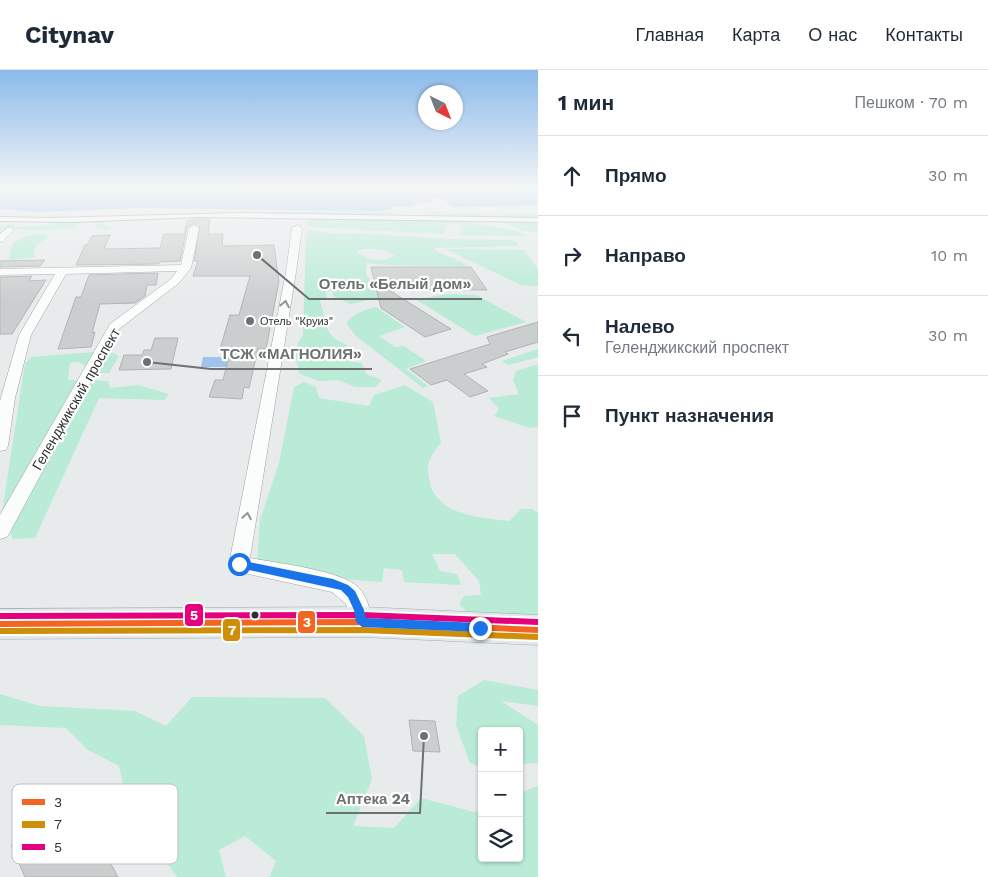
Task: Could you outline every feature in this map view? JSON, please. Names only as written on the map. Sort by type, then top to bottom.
[{"type":"main road","points":[[0,624],[362,622],[538,630]]},
{"type":"street","points":[[0,272],[186,268],[194,228]]},
{"type":"street","points":[[297,228],[291,272],[239,564],[333,583],[345,588],[352,594],[362,622]]},
{"type":"street","points":[[0,239],[9,230]]},
{"type":"street","name":"Геленджикский проспект","points":[[0,532],[114,327],[175,281],[186,268]]},
{"type":"street","points":[[0,446],[8,398],[25,335],[63,270]]},
{"type":"green space","points":[[0,227],[78,228],[30,231],[0,229]]},
{"type":"green space","points":[[96,227],[112,227],[110,230],[95,229]]},
{"type":"green space","points":[[310,227],[446,227],[445,234]]},
{"type":"green space","points":[[461,227],[494,227],[517,231],[527,236],[458,235],[462,228]]},
{"type":"green space","points":[[514,227],[538,227],[538,233]]},
{"type":"green space","points":[[308,230],[338,234],[357,233],[449,239],[512,240],[518,243],[519,246],[434,248],[436,251],[466,264],[464,266],[365,263],[367,264],[366,270],[369,279],[377,285],[393,289],[396,294],[350,304],[333,296],[332,290],[326,292],[326,299],[319,299],[327,329],[334,338],[352,347],[352,362],[362,363],[366,374],[382,380],[375,387],[355,387],[338,380],[319,381],[300,374],[296,348],[303,335],[306,238]],"holes":[[[363,249],[384,250],[395,256],[375,260],[366,258],[357,252]]]},
{"type":"green space","points":[[46,234],[48,237],[36,246],[33,254],[36,257],[9,260],[13,243],[24,237]]},
{"type":"green space","points":[[445,249],[524,250],[538,269],[538,286],[521,285]]},
{"type":"green space","points":[[445,294],[476,295],[526,322],[475,336],[417,300]]},
{"type":"green space","points":[[376,307],[405,327],[379,336],[395,347],[404,346],[426,361],[406,369],[428,386],[423,388],[355,335],[346,323],[360,312]]},
{"type":"green space","points":[[538,349],[538,357],[509,365],[502,361]]},
{"type":"green space","points":[[93,352],[100,355],[113,353],[119,356],[109,373],[96,373],[79,362],[70,363],[68,380],[108,381],[110,388],[138,385],[169,394],[164,400],[99,398],[35,538],[13,539],[2,513],[25,363],[32,357]]},
{"type":"green space","points":[[538,364],[538,427],[529,428],[494,416],[499,409],[489,398],[519,394],[513,380],[516,371]]},
{"type":"green space","points":[[304,382],[316,387],[319,398],[369,406],[374,395],[405,385],[433,402],[441,442],[431,457],[428,469],[432,490],[439,499],[448,507],[459,512],[485,518],[509,521],[521,509],[532,509],[538,513],[538,617],[469,614],[459,604],[464,596],[481,595],[479,581],[455,554],[432,554],[440,571],[457,574],[461,585],[404,582],[402,570],[384,568],[382,582],[344,579],[257,564],[260,520],[279,463],[294,387]]},
{"type":"green space","points":[[484,680],[538,690],[538,706],[501,701],[538,725],[538,763],[523,764],[523,727],[478,727],[478,766],[470,763],[456,725],[458,696]]},
{"type":"green space","points":[[0,694],[40,706],[135,711],[166,726],[192,697],[325,698],[364,736],[372,779],[353,826],[394,828],[421,798],[474,812],[478,810],[478,862],[523,862],[523,792],[538,786],[538,877],[269,877],[276,861],[245,836],[219,850],[226,877],[177,877],[168,864],[178,864],[178,784],[123,784],[119,766],[88,750],[66,728],[0,725]]},
{"type":"water","points":[[203,357],[241,357],[239,367],[201,367]]},
{"type":"building","points":[[186,227],[189,227],[180,261],[159,262],[159,264],[76,265],[85,245],[87,245],[92,236],[110,235],[104,249],[160,248],[164,234],[184,234]]},
{"type":"building","points":[[200,227],[209,227],[208,234],[223,234],[222,246],[274,245],[279,281],[266,349],[258,349],[249,388],[244,387],[242,399],[209,397],[215,380],[223,380],[231,349],[220,349],[230,315],[239,315],[250,276],[193,276],[198,261],[194,261]]},
{"type":"building","points":[[45,260],[40,266],[0,267],[0,261]]},
{"type":"building","points":[[371,267],[471,267],[487,290],[387,289],[451,329],[425,337],[381,308]]},
{"type":"building","points":[[158,273],[156,285],[147,285],[145,296],[135,303],[100,304],[92,333],[95,332],[91,347],[58,349],[76,297],[81,297],[89,275]]},
{"type":"building","points":[[32,276],[29,281],[46,280],[12,334],[0,334],[0,277]]},
{"type":"building","points":[[538,322],[538,342],[505,352],[508,354],[482,364],[487,367],[464,374],[488,391],[470,397],[447,380],[431,385],[410,369],[490,344],[487,337]]},
{"type":"building","points":[[155,338],[178,338],[171,369],[119,370],[124,355],[142,355],[144,350],[151,350]]},
{"type":"building","points":[[409,720],[435,721],[440,752],[413,751]]},
{"type":"building","points":[[19,864],[111,864],[118,877],[25,877]]},
{"type":"transit line","name":"5","points":[[0,616],[362,615],[538,622]]},
{"type":"transit line","name":"3","points":[[0,624],[362,622],[538,630]]},
{"type":"transit line","name":"7","points":[[0,631],[362,630],[538,637]]},
{"type":"place","name":"Отель «Белый дом»","points":[[257,255]]},
{"type":"place","name":"Отель \"Круиз\"","points":[[250,321]]},
{"type":"place","name":"ТСЖ «МАГНОЛИЯ»","points":[[147,362]]},
{"type":"place","name":"Аптека 24","points":[[424,736]]},
{"type":"route","points":[[239,564],[333,583],[345,588],[352,594],[362,622],[480,628]]}]
